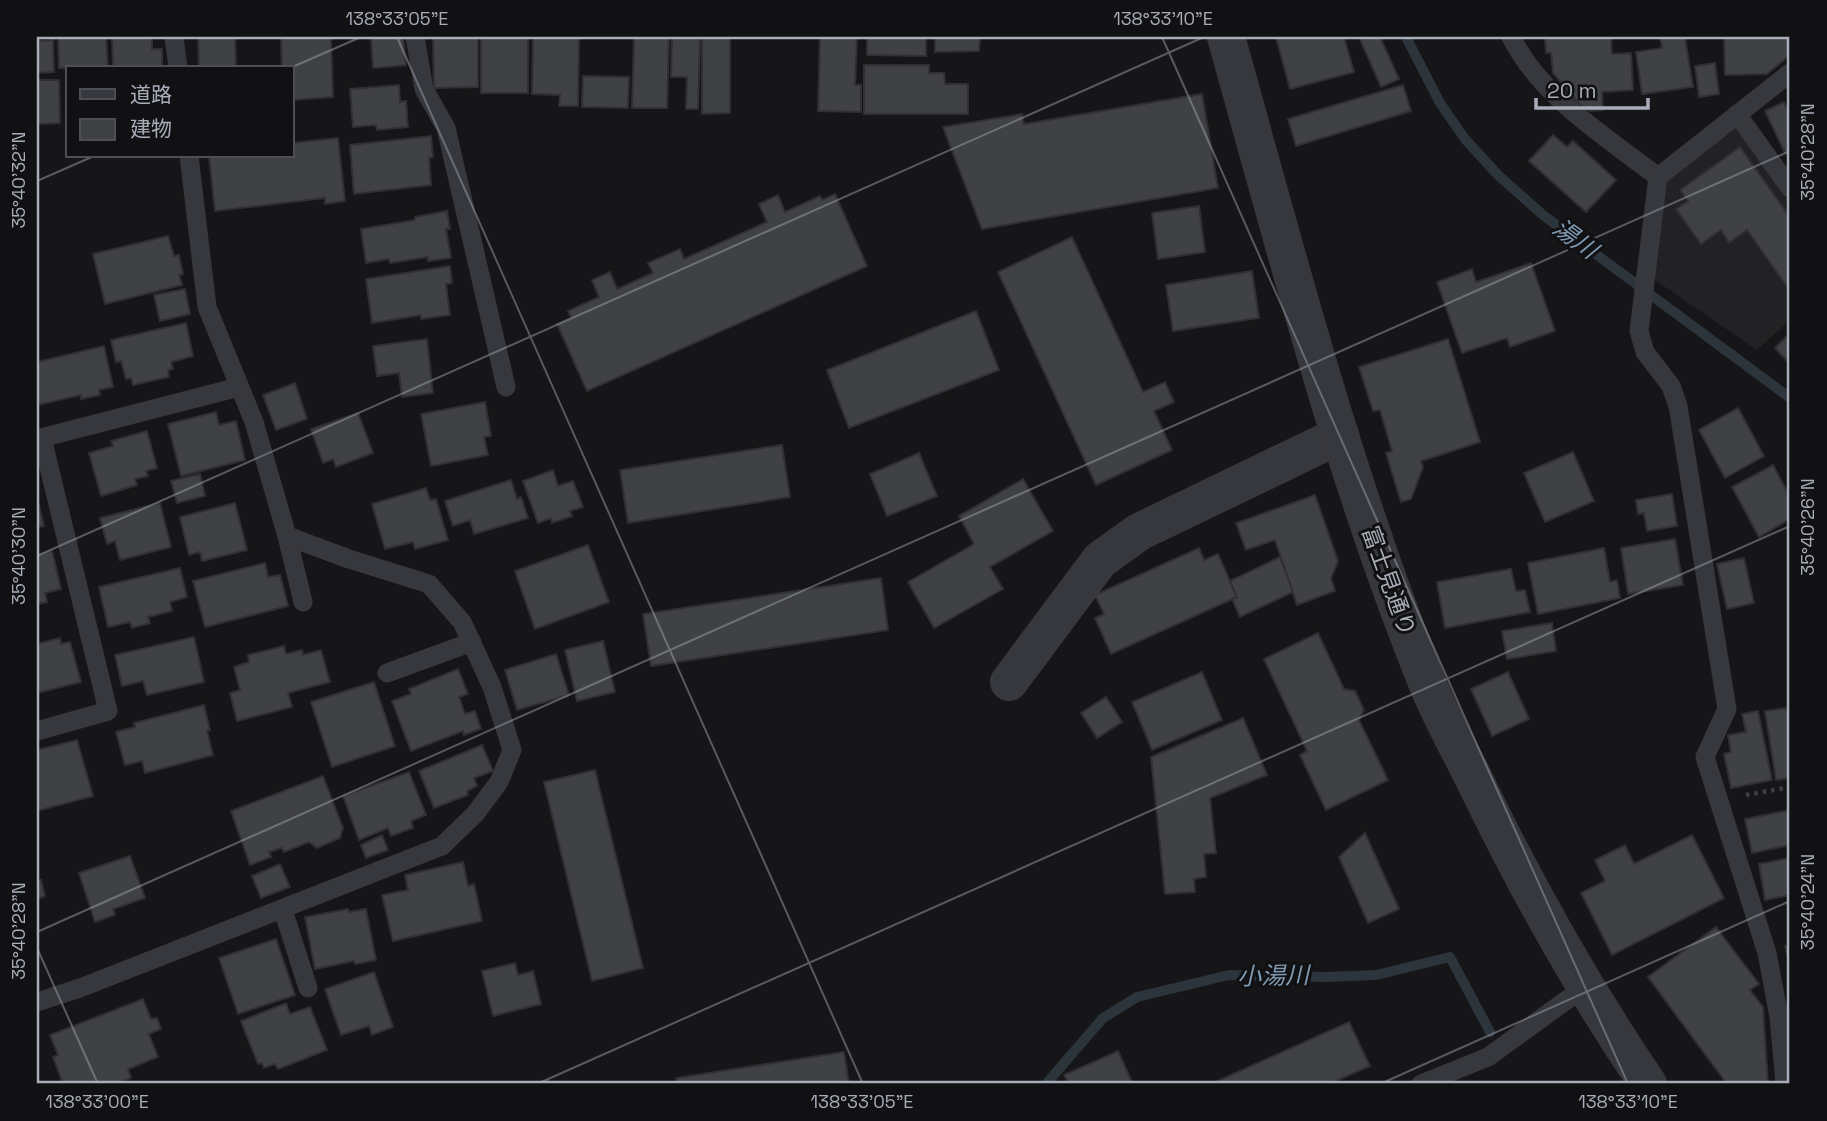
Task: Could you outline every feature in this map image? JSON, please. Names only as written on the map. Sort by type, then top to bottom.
[{"type":"street","name":"富士見通り","points":[[1226,37],[1370,532],[1429,688],[1509,852],[1607,1024],[1648,1084]]},
{"type":"street","points":[[1009,682],[1100,560],[1139,531],[1340,435]]},
{"type":"lane","points":[[174,37],[178,66]]},
{"type":"lane","points":[[415,37],[424,89],[446,128],[506,387]]},
{"type":"lane","points":[[1511,37],[1523,60],[1564,105],[1658,177]]},
{"type":"lane","points":[[1784,1084],[1779,1017],[1766,953],[1705,757],[1727,709],[1678,406],[1671,386],[1645,352],[1639,331],[1658,177],[1790,73]]},
{"type":"lane","points":[[1737,114],[1790,188]]},
{"type":"lane","points":[[188,158],[206,307],[254,422],[303,602]]},
{"type":"lane","points":[[37,730],[108,711],[39,439],[239,387]]},
{"type":"lane","points":[[37,1002],[283,910],[442,846],[475,814],[499,782],[512,750],[492,687],[462,622],[429,584],[287,536]]},
{"type":"lane","points":[[387,673],[471,642]]},
{"type":"lane","points":[[283,910],[307,988]]},
{"type":"lane","points":[[1422,1084],[1488,1057],[1586,986]]},
{"type":"path","points":[[1717,800],[1790,787]]},
{"type":"shaded area","points":[[1737,114],[1790,188],[1790,320],[1757,350],[1646,274],[1658,177]]},
{"type":"building","points":[[58,37],[106,37],[108,66],[59,68]]},
{"type":"building","points":[[112,37],[152,37],[152,49],[162,49],[162,66],[113,66]]},
{"type":"building","points":[[198,37],[235,37],[236,66],[199,66]]},
{"type":"building","points":[[281,37],[331,37],[333,97],[294,100],[294,66],[282,66]]},
{"type":"building","points":[[371,37],[403,37],[406,65],[373,68]]},
{"type":"building","points":[[433,37],[478,37],[478,87],[434,88]]},
{"type":"building","points":[[481,37],[528,37],[528,93],[481,93]]},
{"type":"building","points":[[533,37],[579,37],[578,106],[559,106],[560,95],[532,94]]},
{"type":"building","points":[[634,37],[669,37],[667,108],[632,108]]},
{"type":"building","points":[[672,37],[700,37],[698,109],[686,109],[687,77],[671,77]]},
{"type":"building","points":[[702,37],[730,37],[730,113],[702,114]]},
{"type":"building","points":[[820,37],[857,37],[855,85],[861,85],[861,112],[818,111]]},
{"type":"building","points":[[867,37],[926,37],[926,56],[867,55]]},
{"type":"building","points":[[935,37],[980,37],[979,51],[935,52]]},
{"type":"building","points":[[1276,37],[1344,37],[1354,72],[1290,89]]},
{"type":"building","points":[[1359,37],[1380,37],[1399,79],[1381,87]]},
{"type":"building","points":[[1545,37],[1611,37],[1612,54],[1631,53],[1633,90],[1602,92],[1603,110],[1590,111],[1579,104],[1553,73],[1551,53],[1546,53]]},
{"type":"building","points":[[1660,37],[1685,37],[1693,87],[1642,94],[1636,52],[1662,48]]},
{"type":"building","points":[[1724,37],[1790,37],[1790,55],[1767,74],[1725,75]]},
{"type":"building","points":[[53,40],[54,72],[37,73],[37,41]]},
{"type":"building","points":[[1715,63],[1719,94],[1699,97],[1695,66]]},
{"type":"building","points":[[864,65],[929,65],[929,73],[944,73],[945,84],[968,84],[968,114],[864,114]]},
{"type":"building","points":[[583,76],[629,77],[628,108],[582,107]]},
{"type":"building","points":[[37,80],[59,80],[60,123],[37,124]]},
{"type":"building","points":[[399,85],[400,102],[406,101],[408,127],[377,130],[376,125],[353,127],[350,89]]},
{"type":"building","points":[[1403,85],[1411,111],[1296,146],[1288,119]]},
{"type":"building","points":[[1202,94],[1218,188],[982,229],[943,127],[1022,114],[1024,124]]},
{"type":"building","points":[[1784,102],[1787,108],[1790,107],[1790,150],[1785,153],[1765,111]]},
{"type":"building","points":[[1553,135],[1567,147],[1573,141],[1616,180],[1586,212],[1529,161]]},
{"type":"building","points":[[431,136],[431,185],[354,194],[350,145]]},
{"type":"building","points":[[338,138],[345,201],[325,204],[325,198],[215,211],[209,158],[294,158],[294,143]]},
{"type":"building","points":[[1740,147],[1790,217],[1790,291],[1747,230],[1729,243],[1721,230],[1701,244],[1676,209],[1688,201],[1680,190]]},
{"type":"building","points":[[835,194],[867,266],[587,391],[557,324],[571,318],[568,311],[599,297],[592,280],[610,272],[617,289],[653,273],[648,263],[680,249],[684,259],[767,222],[759,204],[778,195],[785,212],[820,196],[822,200]]},
{"type":"building","points":[[1199,206],[1205,252],[1158,259],[1152,213]]},
{"type":"building","points":[[447,211],[450,229],[446,229],[451,258],[428,261],[428,257],[390,263],[389,259],[366,263],[361,229],[415,220],[415,217]]},
{"type":"building","points":[[168,236],[174,256],[179,255],[182,285],[105,304],[93,254]]},
{"type":"building","points":[[1072,237],[1143,392],[1165,382],[1174,402],[1154,411],[1172,450],[1096,485],[998,272]]},
{"type":"building","points":[[1531,263],[1555,331],[1510,347],[1507,338],[1462,353],[1437,282],[1472,269],[1476,282]]},
{"type":"building","points":[[450,266],[452,283],[446,284],[450,315],[421,319],[421,315],[372,323],[366,279]]},
{"type":"building","points":[[1252,271],[1259,318],[1173,331],[1166,285]]},
{"type":"building","points":[[185,289],[190,314],[160,321],[154,295]]},
{"type":"building","points":[[976,311],[999,370],[849,428],[827,370]]},
{"type":"building","points":[[186,323],[193,356],[171,362],[173,369],[168,370],[169,377],[133,385],[131,378],[126,379],[121,361],[116,362],[111,340]]},
{"type":"building","points":[[1790,333],[1790,364],[1775,348]]},
{"type":"building","points":[[427,339],[433,393],[402,397],[399,373],[377,376],[373,346]]},
{"type":"building","points":[[1448,339],[1480,442],[1421,461],[1423,467],[1411,499],[1401,502],[1386,453],[1392,451],[1380,410],[1373,411],[1359,367]]},
{"type":"building","points":[[104,346],[113,387],[99,390],[100,395],[81,399],[81,395],[37,405],[37,362]]},
{"type":"building","points":[[295,383],[307,419],[276,430],[263,395]]},
{"type":"building","points":[[485,402],[491,436],[484,437],[488,455],[431,466],[421,414]]},
{"type":"building","points":[[1738,408],[1764,456],[1725,478],[1699,430]]},
{"type":"building","points":[[216,412],[219,425],[236,421],[245,460],[181,476],[168,424]]},
{"type":"building","points":[[358,413],[373,453],[336,467],[333,459],[323,463],[311,429]]},
{"type":"building","points":[[147,431],[157,468],[146,471],[148,476],[135,479],[137,485],[101,496],[89,453],[113,446],[111,441]]},
{"type":"building","points":[[782,445],[790,497],[628,523],[620,470]]},
{"type":"building","points":[[1573,452],[1594,501],[1545,522],[1524,473]]},
{"type":"building","points":[[919,453],[937,496],[887,516],[870,474]]},
{"type":"building","points":[[1773,465],[1790,497],[1790,519],[1759,537],[1732,487]]},
{"type":"building","points":[[553,470],[558,486],[573,481],[583,507],[570,511],[572,516],[552,523],[551,518],[538,523],[523,481]]},
{"type":"building","points":[[200,474],[205,496],[177,503],[171,481]]},
{"type":"building","points":[[1023,479],[1053,531],[990,567],[1003,589],[934,628],[908,582],[974,544],[959,516]]},
{"type":"building","points":[[511,480],[517,499],[521,497],[528,518],[474,534],[470,520],[453,526],[445,501]]},
{"type":"building","points":[[426,488],[430,500],[436,499],[448,540],[415,549],[413,542],[385,549],[372,504]]},
{"type":"building","points":[[1672,494],[1677,526],[1647,531],[1644,513],[1638,514],[1636,500]]},
{"type":"building","points":[[1315,495],[1338,561],[1331,578],[1335,591],[1297,605],[1275,540],[1246,550],[1236,523]]},
{"type":"building","points":[[37,497],[44,526],[37,527]]},
{"type":"building","points":[[160,503],[171,547],[120,560],[115,541],[107,544],[100,518]]},
{"type":"building","points":[[235,503],[247,550],[202,561],[200,552],[189,555],[180,517]]},
{"type":"building","points":[[1675,539],[1683,585],[1628,594],[1621,548]]},
{"type":"building","points":[[588,545],[609,602],[535,629],[515,571]]},
{"type":"building","points":[[1199,548],[1204,560],[1218,554],[1237,597],[1111,654],[1095,618],[1104,614],[1095,595]]},
{"type":"building","points":[[1604,548],[1610,582],[1617,580],[1620,598],[1538,614],[1528,563]]},
{"type":"building","points":[[52,551],[61,589],[45,593],[47,602],[37,604],[37,555]]},
{"type":"building","points":[[1280,557],[1293,592],[1240,617],[1232,599],[1237,597],[1230,581]]},
{"type":"building","points":[[1744,558],[1754,603],[1727,609],[1717,564]]},
{"type":"building","points":[[265,563],[268,577],[280,575],[288,606],[205,627],[193,581]]},
{"type":"building","points":[[180,568],[187,597],[170,602],[172,611],[148,617],[150,623],[132,628],[130,622],[108,627],[99,587]]},
{"type":"building","points":[[1511,569],[1516,591],[1525,590],[1530,612],[1445,628],[1437,582]]},
{"type":"building","points":[[881,578],[888,630],[651,666],[643,614]]},
{"type":"building","points":[[1552,623],[1556,651],[1507,659],[1502,631]]},
{"type":"building","points":[[1318,633],[1344,689],[1355,691],[1364,710],[1359,720],[1388,780],[1326,810],[1300,755],[1307,751],[1264,659]]},
{"type":"building","points":[[194,637],[204,682],[147,695],[143,681],[122,686],[115,655]]},
{"type":"building","points":[[60,638],[61,644],[70,642],[81,682],[37,693],[37,644]]},
{"type":"building","points":[[603,641],[615,692],[577,701],[565,650]]},
{"type":"building","points":[[284,646],[286,654],[302,650],[303,655],[321,650],[330,682],[288,693],[292,707],[237,721],[230,693],[240,690],[234,667],[249,662],[248,655]]},
{"type":"building","points":[[556,654],[569,695],[517,710],[505,670]]},
{"type":"building","points":[[458,669],[468,694],[459,697],[465,714],[475,711],[481,729],[464,735],[463,731],[411,751],[392,701],[411,694],[409,689]]},
{"type":"building","points":[[1202,672],[1222,720],[1152,750],[1132,702]]},
{"type":"building","points":[[1508,672],[1529,719],[1492,736],[1471,689]]},
{"type":"building","points":[[374,682],[395,746],[332,767],[311,702]]},
{"type":"building","points":[[1106,697],[1122,722],[1097,738],[1081,713]]},
{"type":"building","points":[[204,705],[213,755],[145,773],[142,761],[125,765],[116,732],[135,727],[134,723]]},
{"type":"building","points":[[1787,708],[1790,713],[1790,778],[1776,780],[1765,711]]},
{"type":"building","points":[[1758,711],[1772,780],[1731,788],[1724,754],[1731,752],[1728,735],[1746,732],[1742,714]]},
{"type":"building","points":[[1243,718],[1267,775],[1210,798],[1216,853],[1204,854],[1206,877],[1194,879],[1195,892],[1165,894],[1151,757]]},
{"type":"building","points":[[77,740],[93,796],[37,811],[37,750]]},
{"type":"building","points":[[482,745],[493,771],[474,778],[477,786],[467,791],[468,795],[434,808],[419,771]]},
{"type":"building","points":[[595,770],[643,968],[592,981],[544,782]]},
{"type":"building","points":[[409,772],[426,815],[411,821],[413,828],[391,836],[388,828],[359,840],[343,796]]},
{"type":"building","points":[[323,776],[343,828],[340,838],[317,848],[309,842],[284,852],[282,848],[269,852],[271,857],[250,865],[231,811]]},
{"type":"building","points":[[1790,810],[1790,845],[1752,853],[1745,819]]},
{"type":"building","points":[[1365,833],[1399,909],[1368,923],[1339,857]]},
{"type":"building","points":[[382,835],[388,850],[366,858],[361,845]]},
{"type":"building","points":[[1692,835],[1724,898],[1612,955],[1581,893],[1605,881],[1595,860],[1625,845],[1634,864]]},
{"type":"building","points":[[130,856],[145,898],[113,909],[115,915],[95,922],[79,873]]},
{"type":"building","points":[[1790,858],[1790,895],[1765,900],[1759,864]]},
{"type":"building","points":[[463,862],[468,886],[474,884],[482,921],[393,941],[382,895],[408,890],[405,875]]},
{"type":"building","points":[[280,864],[290,887],[261,898],[252,876]]},
{"type":"building","points":[[41,880],[45,896],[37,899],[37,881]]},
{"type":"building","points":[[348,909],[349,912],[366,909],[376,960],[355,964],[354,961],[315,969],[305,917]]},
{"type":"building","points":[[1716,927],[1759,984],[1750,990],[1763,1007],[1768,1084],[1727,1084],[1648,977]]},
{"type":"building","points":[[276,939],[295,995],[238,1014],[219,958]]},
{"type":"building","points":[[1790,945],[1790,967],[1785,946]]},
{"type":"building","points":[[515,963],[518,975],[533,971],[541,1004],[493,1016],[482,971]]},
{"type":"building","points":[[374,972],[393,1027],[372,1035],[369,1026],[341,1035],[325,989]]},
{"type":"building","points":[[143,999],[151,1019],[157,1018],[161,1029],[149,1034],[158,1057],[128,1069],[131,1078],[114,1084],[63,1084],[53,1057],[58,1055],[50,1035]]},
{"type":"building","points":[[286,1003],[290,1014],[310,1007],[327,1050],[278,1069],[275,1064],[264,1068],[262,1063],[258,1064],[241,1021]]},
{"type":"building","points":[[1349,1022],[1370,1066],[1329,1084],[1211,1084]]},
{"type":"building","points":[[1118,1051],[1133,1084],[1069,1084],[1064,1075]]},
{"type":"building","points":[[844,1052],[849,1084],[677,1084],[676,1078]]},
{"type":"waterway","name":"湯川","points":[[1406,37],[1440,103],[1465,139],[1498,175],[1543,215],[1790,398]]},
{"type":"waterway","name":"小湯川","points":[[1046,1084],[1103,1018],[1137,997],[1229,975],[1376,975],[1450,957],[1490,1032]]}]
